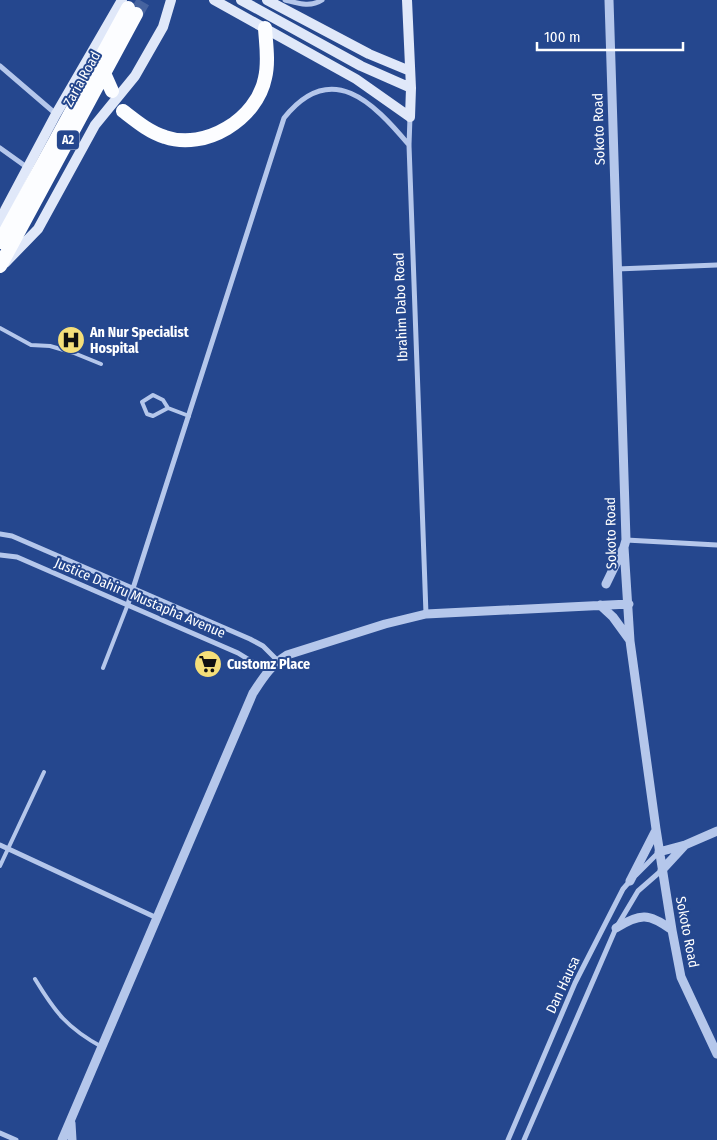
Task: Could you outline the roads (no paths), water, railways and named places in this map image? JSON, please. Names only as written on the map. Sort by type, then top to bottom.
[{"type":"highway","name":"Zaria Road","points":[[0,266],[104,73],[129,8]]},
{"type":"highway","name":"Zaria Road","points":[[2,238],[129,8]]},
{"type":"highway","points":[[123,111],[145,128],[166,138],[198,140],[234,126],[252,107],[265,79],[267,52],[265,28]]},
{"type":"highway","points":[[104,73],[112,91]]},
{"type":"main road","points":[[0,266],[38,229],[96,125],[135,76],[163,27],[171,0]]},
{"type":"main road","points":[[214,0],[356,79],[410,117]]},
{"type":"main road","points":[[240,0],[361,66],[411,88]]},
{"type":"main road","points":[[266,0],[360,49],[410,71]]},
{"type":"main road","name":"Ibrahim Dabo Road","points":[[408,0],[410,117]]},
{"type":"main road","points":[[2,238],[2,209],[28,168],[56,114],[129,8]]},
{"type":"street","points":[[285,0],[305,5],[316,4],[322,0]]},
{"type":"street","name":"Sokoto Road","points":[[609,0],[625,543],[630,641],[659,852],[681,977],[717,1054]]},
{"type":"street","points":[[0,66],[56,114]]},
{"type":"street","points":[[128,604],[284,118],[306,96],[321,90],[347,91],[359,96],[384,116],[409,145]]},
{"type":"street","name":"Ibrahim Dabo Road","points":[[410,117],[409,145],[426,614]]},
{"type":"street","points":[[0,148],[28,168]]},
{"type":"street","points":[[617,269],[717,265]]},
{"type":"street","points":[[0,534],[12,536],[250,638],[278,661]]},
{"type":"street","points":[[606,584],[625,543],[717,545]]},
{"type":"street","name":"Justice Dahiru Mustapha Avenue","points":[[0,555],[17,557],[128,604],[238,652],[267,671]]},
{"type":"street","points":[[62,1140],[254,693],[267,671],[278,661],[296,652],[426,614],[629,604]]},
{"type":"street","points":[[600,605],[613,616],[630,641]]},
{"type":"street","points":[[630,881],[650,846],[656,829]]},
{"type":"street","points":[[659,852],[685,845],[717,831]]},
{"type":"street","points":[[0,845],[157,918]]},
{"type":"street","points":[[662,870],[685,845]]},
{"type":"street","name":"Dan Hausa","points":[[508,1140],[575,983],[623,889],[659,852]]},
{"type":"street","name":"Dan Hausa","points":[[524,1140],[616,928],[638,891],[662,870]]},
{"type":"street","points":[[616,928],[638,916],[648,916],[672,930]]},
{"type":"street","points":[[71,1119],[72,1140]]},
{"type":"street","points":[[0,1133],[16,1140]]},
{"type":"lane","points":[[0,328],[31,345],[66,351],[101,364]]},
{"type":"lane","points":[[168,408],[153,416],[146,414],[142,402],[153,395],[163,400],[168,408],[189,416]]},
{"type":"lane","points":[[103,668],[128,604]]},
{"type":"lane","points":[[0,866],[44,772]]},
{"type":"lane","points":[[35,979],[60,1018],[86,1038],[102,1047]]},
{"type":"tunnel","points":[[136,14],[144,0]]},
{"type":"place","name":"An Nur Specialist Hospital","points":[[71,340]]},
{"type":"place","name":"Customz Place","points":[[208,664]]}]
